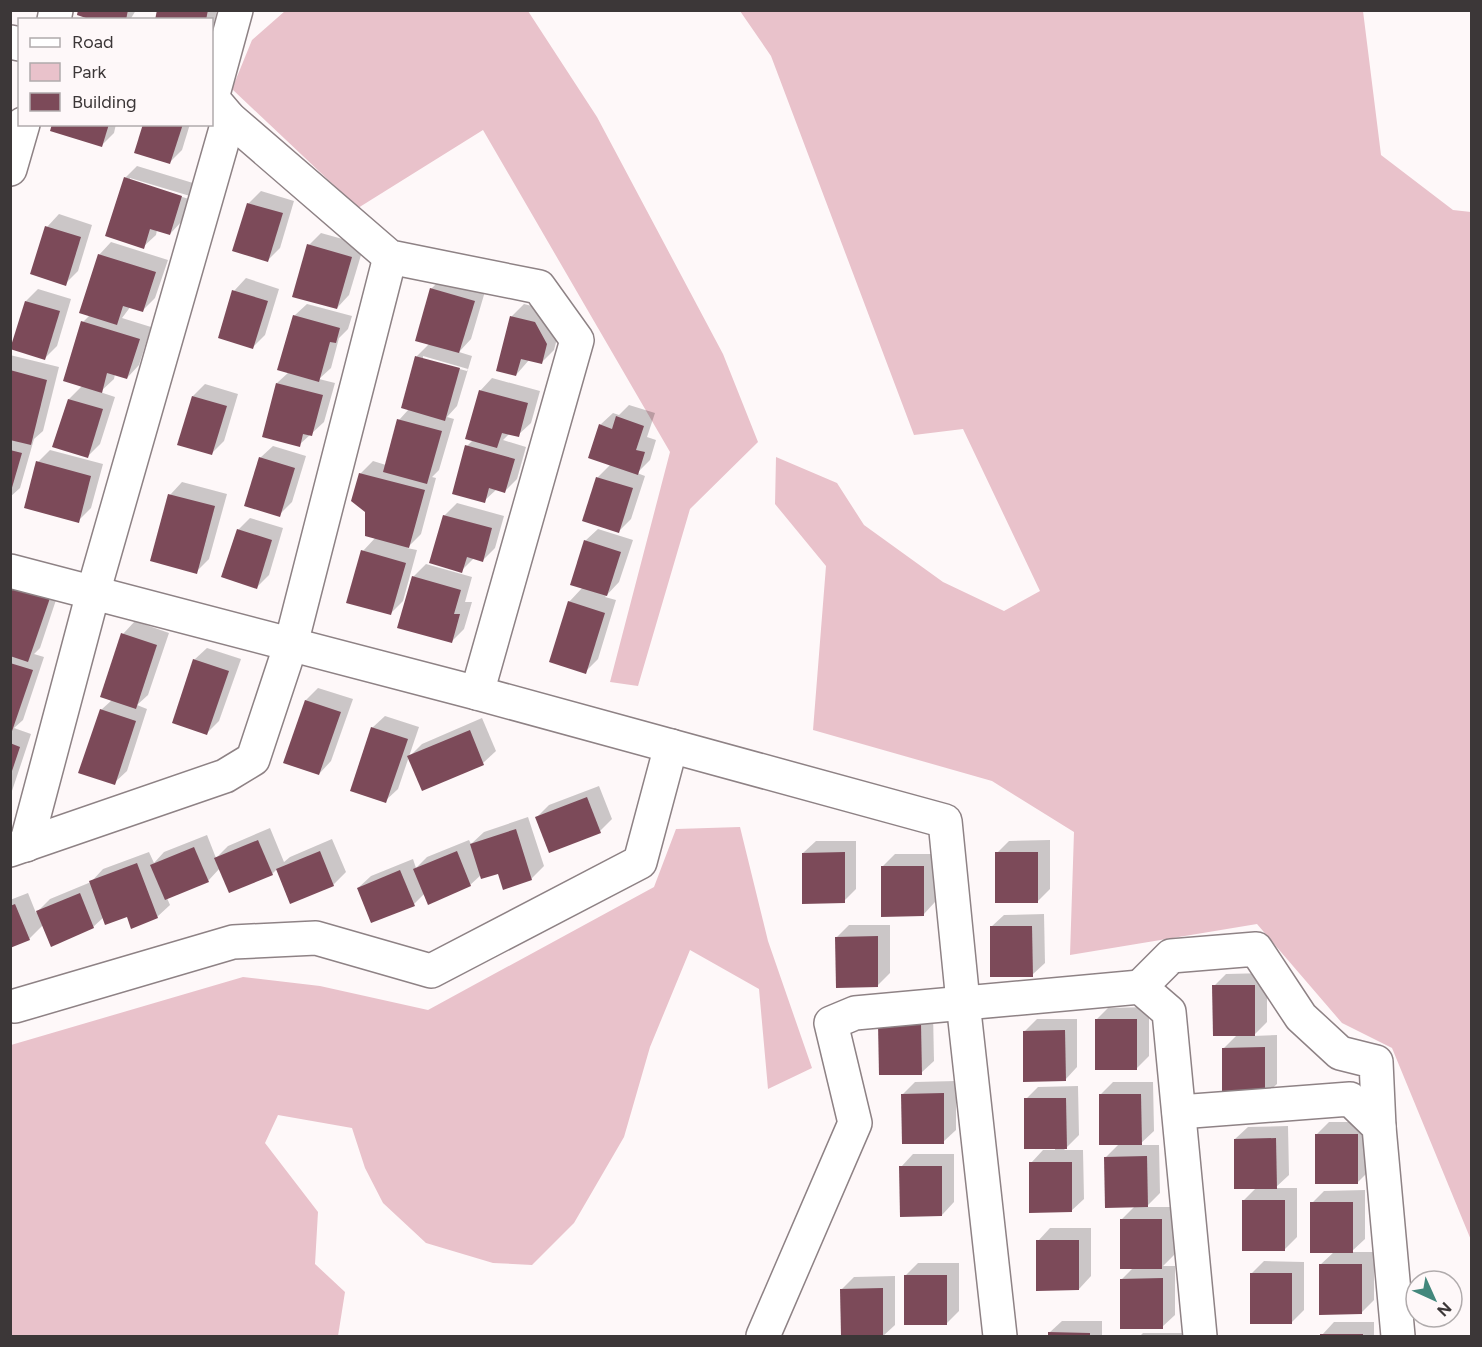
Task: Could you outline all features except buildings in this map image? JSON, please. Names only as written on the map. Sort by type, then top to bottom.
[{"type":"street","points":[[213,120],[236,10]]},
{"type":"street","points":[[217,104],[390,257],[539,287],[577,340],[477,693]]},
{"type":"street","points":[[10,169],[22,126]]},
{"type":"street","points":[[18,847],[93,593],[211,126]]},
{"type":"street","points":[[18,847],[225,776],[253,759],[291,644],[390,257]]},
{"type":"street","points":[[10,571],[477,693],[945,821],[1000,1336]]},
{"type":"street","points":[[15,1006],[233,942],[316,938],[431,970],[640,862],[671,746]]},
{"type":"street","points":[[763,1336],[855,1123],[831,1023],[855,1013],[1140,987],[1171,956],[1256,949],[1301,1017],[1340,1053],[1376,1062],[1379,1127],[1398,1336]]},
{"type":"street","points":[[1140,987],[1169,1012],[1200,1336]]},
{"type":"street","points":[[1179,1112],[1350,1099],[1379,1127]]},
{"type":"green space","points":[[285,11],[528,11],[597,117],[723,354],[758,442],[690,509],[638,686],[610,682],[670,452],[483,130],[358,208],[232,89],[252,40]]},
{"type":"green space","points":[[740,11],[1363,11],[1381,155],[1453,210],[1471,212],[1471,1240],[1392,1048],[1342,1023],[1257,924],[1070,955],[1074,832],[992,781],[813,730],[826,566],[775,504],[776,457],[837,483],[864,525],[943,582],[1004,611],[1040,591],[963,429],[914,435],[771,56]]},
{"type":"green space","points":[[740,827],[768,941],[812,1068],[768,1089],[759,989],[690,950],[650,1047],[624,1137],[574,1223],[532,1265],[493,1263],[426,1243],[383,1203],[365,1168],[352,1128],[278,1115],[265,1143],[318,1212],[315,1264],[345,1292],[338,1336],[11,1336],[11,1045],[243,977],[320,986],[428,1010],[654,887],[676,829]]}]
